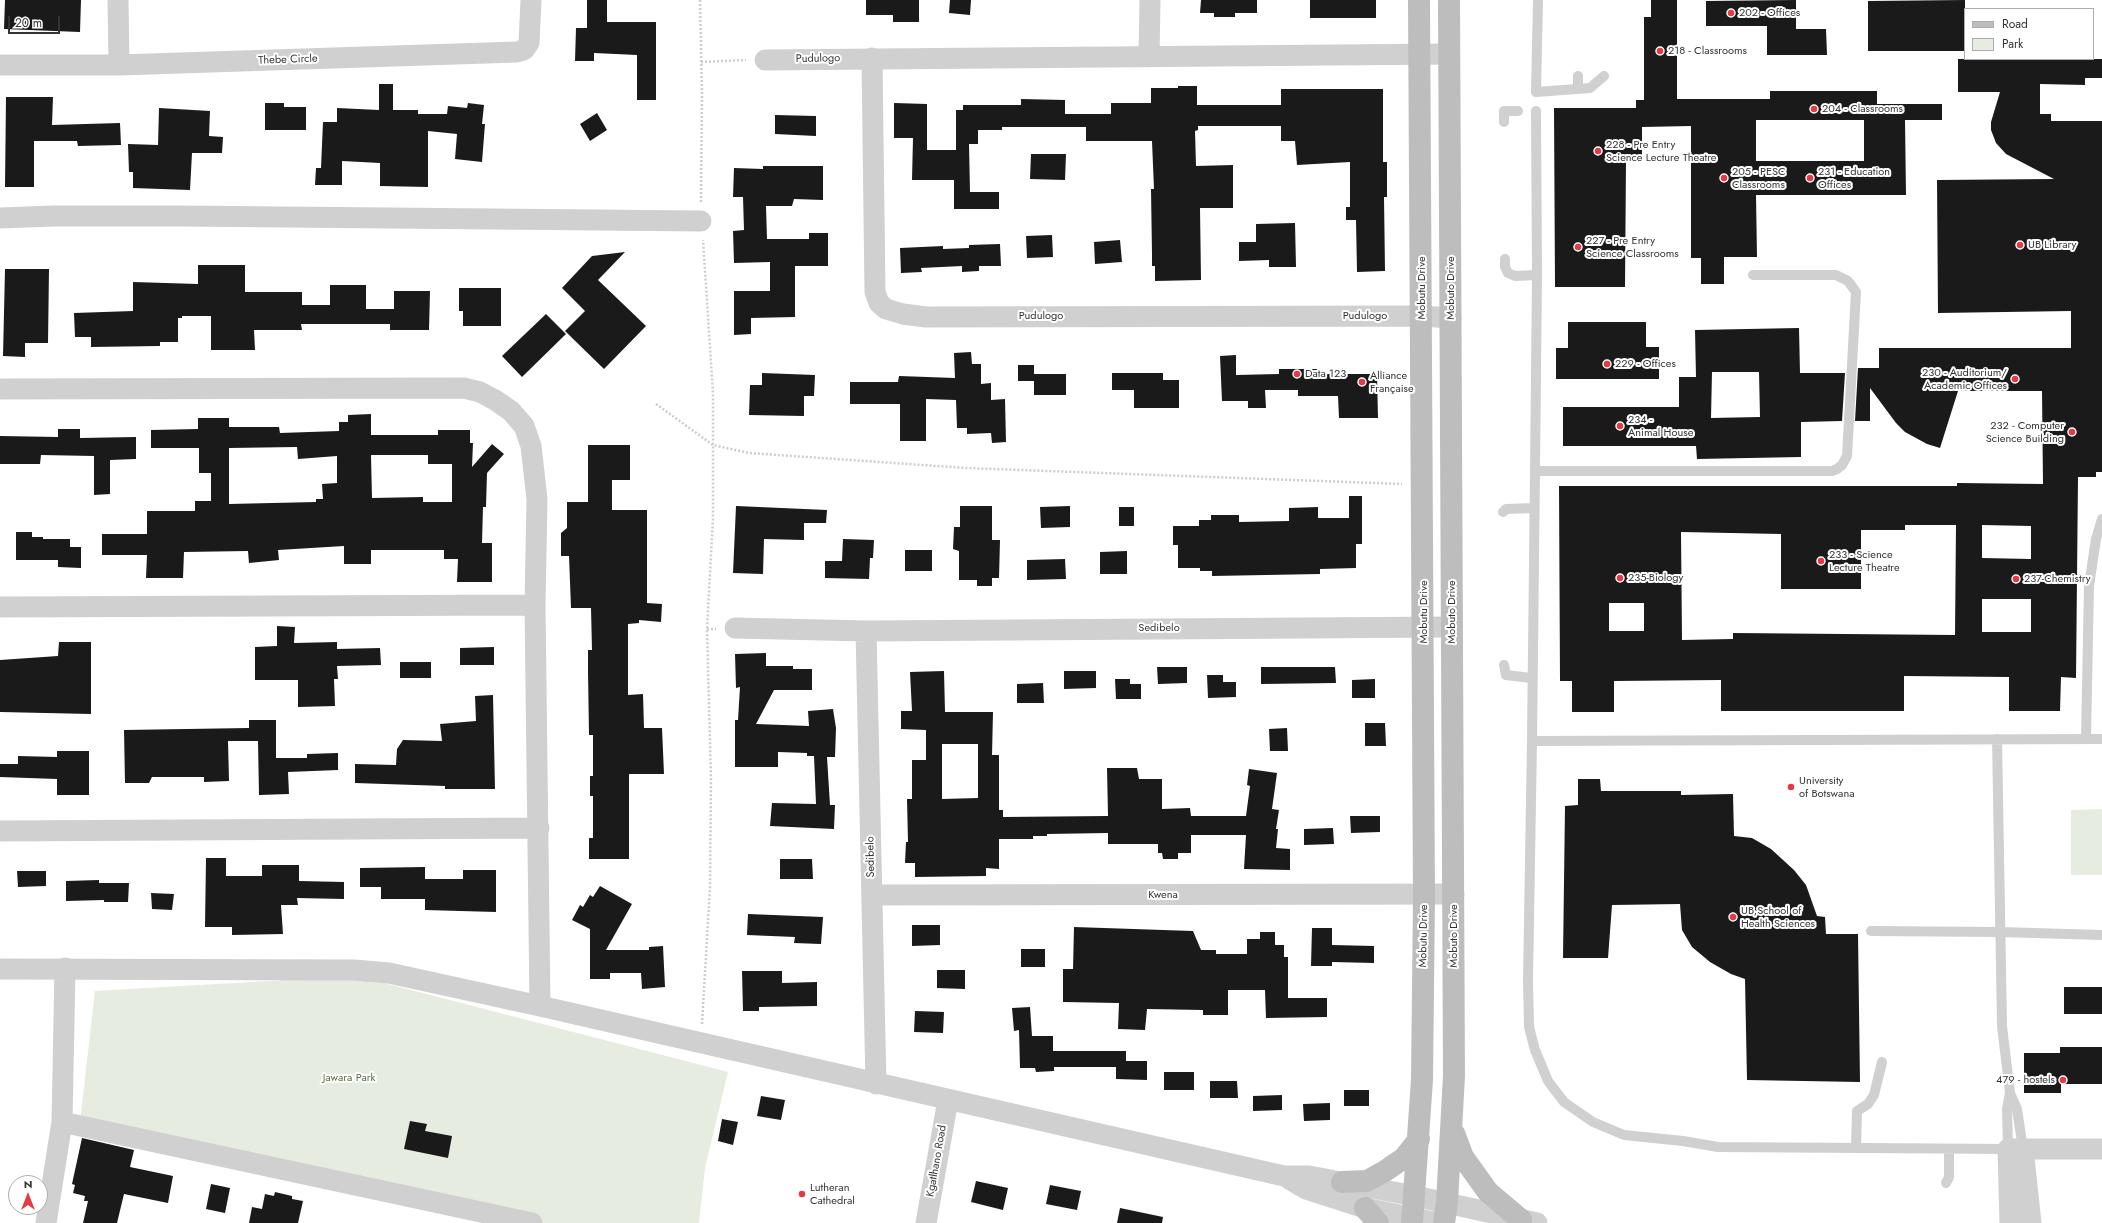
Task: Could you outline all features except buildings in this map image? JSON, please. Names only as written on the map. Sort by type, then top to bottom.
[{"type":"main road","name":"Mobutu Drive","points":[[1413,1221],[1422,1080],[1424,896],[1424,626],[1419,0]]},
{"type":"main road","name":"Mobuto Drive","points":[[1444,1223],[1447,1202],[1454,1076],[1449,0]]},
{"type":"main road","points":[[1422,366],[1451,366]]},
{"type":"main road","points":[[1452,1128],[1463,1157],[1488,1192],[1529,1221]]},
{"type":"main road","points":[[1342,1182],[1367,1180],[1384,1171],[1404,1158],[1419,1139]]},
{"type":"street","points":[[118,0],[118,65]]},
{"type":"street","name":"Thebe Circle","points":[[0,65],[118,65],[517,52],[524,50],[529,43],[530,0]]},
{"type":"street","points":[[1149,57],[1150,0]]},
{"type":"street","name":"Pudulogo","points":[[765,60],[1450,54]]},
{"type":"street","name":"Pudulogo","points":[[872,58],[875,292],[879,303],[886,309],[903,314],[926,317],[1422,316],[1451,318]]},
{"type":"street","points":[[0,218],[54,216],[181,216],[701,220]]},
{"type":"street","points":[[0,389],[464,388],[480,392],[511,411],[524,426],[531,446],[537,498],[535,605],[540,1006]]},
{"type":"street","points":[[0,607],[535,605]]},
{"type":"street","name":"Sedibelo","points":[[736,628],[866,631],[1452,627]]},
{"type":"street","name":"Sedibelo","points":[[866,631],[876,1084]]},
{"type":"street","points":[[0,831],[538,828]]},
{"type":"street","name":"Kwena","points":[[872,895],[1424,896],[1454,894]]},
{"type":"street","points":[[46,1223],[62,1122],[65,968]]},
{"type":"street","points":[[0,969],[65,968],[370,971],[540,1006],[1284,1176],[1308,1176],[1342,1182],[1447,1202],[1529,1221]]},
{"type":"street","name":"Kgatlhano Road","points":[[926,1223],[948,1100]]},
{"type":"street","points":[[62,1122],[464,1216],[532,1223]]},
{"type":"street","points":[[2016,1149],[2102,1149]]},
{"type":"street","points":[[2010,1223],[2016,1149]]},
{"type":"street","points":[[2016,1149],[2031,1223]]},
{"type":"street","points":[[1284,1176],[1306,1190],[1372,1216],[1439,1223]]},
{"type":"lane","points":[[1538,0],[1536,92],[1590,88],[1604,76]]},
{"type":"lane","points":[[1578,76],[1578,89]]},
{"type":"lane","points":[[1504,122],[1504,111],[1518,111]]},
{"type":"lane","points":[[1536,111],[1535,471],[1531,678],[1532,740],[1528,1018],[1535,1050],[1548,1081],[1564,1102],[1593,1122],[1624,1135],[1683,1141],[1718,1147],[2016,1149]]},
{"type":"lane","points":[[1505,259],[1505,267],[1508,273],[1515,276],[1536,275]]},
{"type":"lane","points":[[1535,471],[1832,471],[1842,465],[1847,456],[1856,292],[1848,281],[1836,275],[1753,275]]},
{"type":"lane","points":[[1503,512],[1506,509],[1534,508]]},
{"type":"lane","points":[[2086,739],[2089,586],[2096,539],[2102,519]]},
{"type":"lane","points":[[1504,665],[1506,676],[1531,678]]},
{"type":"lane","points":[[1997,739],[2002,1026],[2010,1093],[2017,1109],[2016,1149]]},
{"type":"lane","points":[[1532,740],[2102,739]]},
{"type":"lane","points":[[1871,931],[2000,932],[2102,935]]},
{"type":"lane","points":[[1856,1148],[1857,1111],[1868,1104],[1874,1095],[1882,1062]]},
{"type":"lane","points":[[2010,1093],[2007,1109],[2016,1149]]},
{"type":"lane","points":[[1718,1147],[1718,1158]]},
{"type":"lane","points":[[1946,1183],[1949,1176],[1949,1149]]},
{"type":"path","points":[[700,0],[702,94],[701,220],[713,393],[713,518],[707,629],[711,778],[710,888],[700,1042]]},
{"type":"path","points":[[701,62],[765,60]]},
{"type":"path","points":[[656,404],[713,445],[749,453],[966,468],[1423,485]]},
{"type":"green space","points":[[2102,809],[2102,875],[2071,875],[2071,810]]},
{"type":"green space","name":"Jawara Park","points":[[357,976],[728,1072],[705,1168],[699,1223],[533,1223],[80,1122],[95,991]]},
{"type":"place","name":"202 - Offices","points":[[1731,13]]},
{"type":"place","name":"218 - Classrooms","points":[[1660,51]]},
{"type":"place","name":"204 - Classrooms","points":[[1814,109]]},
{"type":"place","name":"228 - Pre Entry Science Lecture Theatre","points":[[1598,151]]},
{"type":"place","name":"205 - PESC Classrooms","points":[[1724,178]]},
{"type":"place","name":"231 - Education Offices","points":[[1810,178]]},
{"type":"place","name":"UB Library","points":[[2020,245]]},
{"type":"place","name":"227 - Pre Entry Science Classrooms","points":[[1578,247]]},
{"type":"place","name":"229 - Offices","points":[[1607,364]]},
{"type":"place","name":"Data 123","points":[[1297,374]]},
{"type":"place","name":"230 - Auditorium/ Academic Offices","points":[[2015,379]]},
{"type":"place","name":"Alliance Française","points":[[1362,382]]},
{"type":"place","name":"234 - Animal House","points":[[1620,426]]},
{"type":"place","name":"232 - Computer Science Building","points":[[2072,432]]},
{"type":"place","name":"233 - Science Lecture Theatre","points":[[1821,561]]},
{"type":"place","name":"235-Biology","points":[[1620,578]]},
{"type":"place","name":"237-Chemistry","points":[[2016,579]]},
{"type":"place","name":"University of Botswana","points":[[1791,787]]},
{"type":"place","name":"UB,School of Health Sciences","points":[[1733,917]]},
{"type":"place","name":"479 - hostels","points":[[2063,1080]]},
{"type":"place","name":"Lutheran Cathedral","points":[[802,1194]]}]
